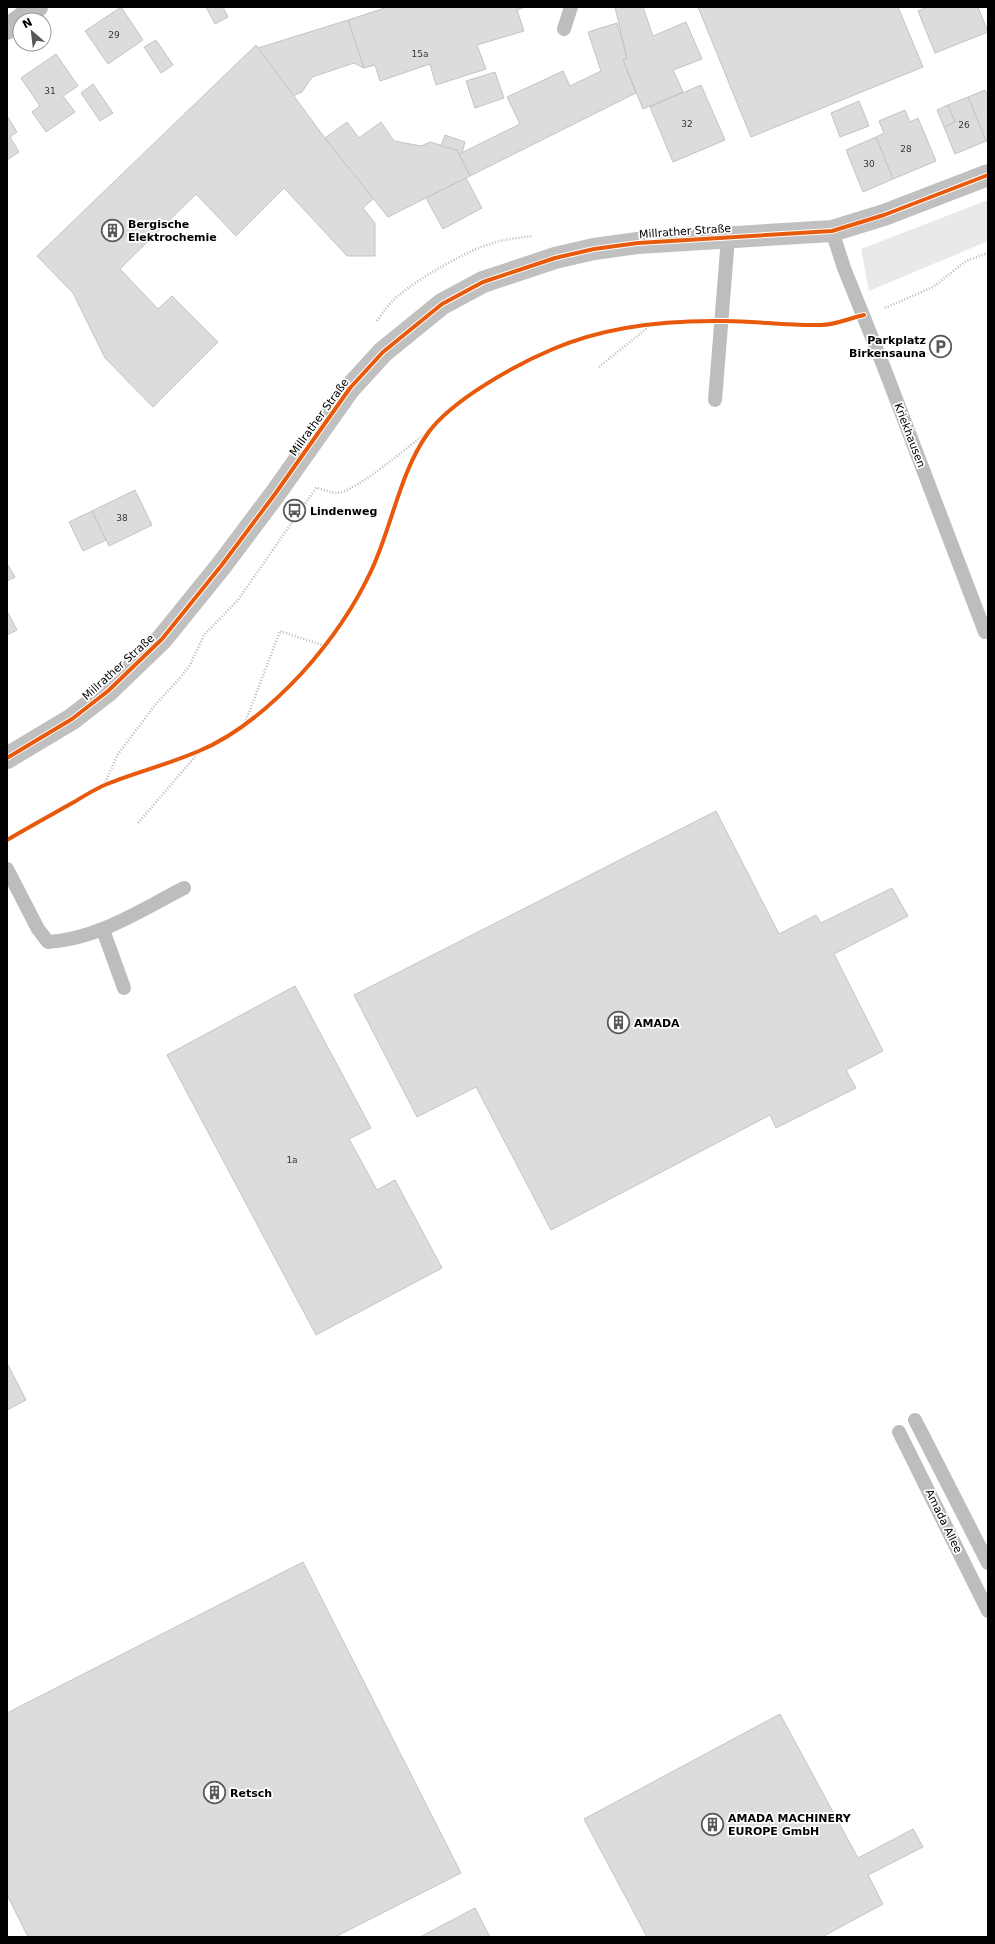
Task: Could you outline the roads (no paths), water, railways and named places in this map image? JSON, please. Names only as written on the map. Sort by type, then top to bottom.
[{"type":"main road","name":"Millrather Straße","points":[[7,758],[72,719],[108,691],[162,639],[221,566],[350,388],[383,352],[442,304],[483,282],[554,258],[594,249],[638,243],[832,231],[884,215],[988,175]]},
{"type":"street","points":[[7,29],[38,7]]},
{"type":"lane","points":[[564,29],[571,7]]},
{"type":"lane","name":"Kriekhausen","points":[[832,231],[844,268],[864,315],[985,632]]},
{"type":"lane","points":[[715,400],[728,238]]},
{"type":"lane","points":[[7,869],[38,929],[48,942],[64,941],[103,930],[184,888]]},
{"type":"lane","points":[[103,930],[124,988]]},
{"type":"lane","name":"Amada Allee","points":[[915,1420],[988,1564]]},
{"type":"lane","name":"Amada Allee","points":[[899,1432],[988,1611]]},
{"type":"place","name":"Bergische Elektrochemie","points":[[112,230]]},
{"type":"place","name":"Parkplatz Birkensauna","points":[[941,346]]},
{"type":"place","name":"Lindenweg","points":[[294,511]]},
{"type":"place","name":"AMADA","points":[[619,1023]]},
{"type":"place","name":"Retsch","points":[[214,1793]]},
{"type":"place","name":"AMADA MACHINERY EUROPE GmbH","points":[[713,1824]]}]
